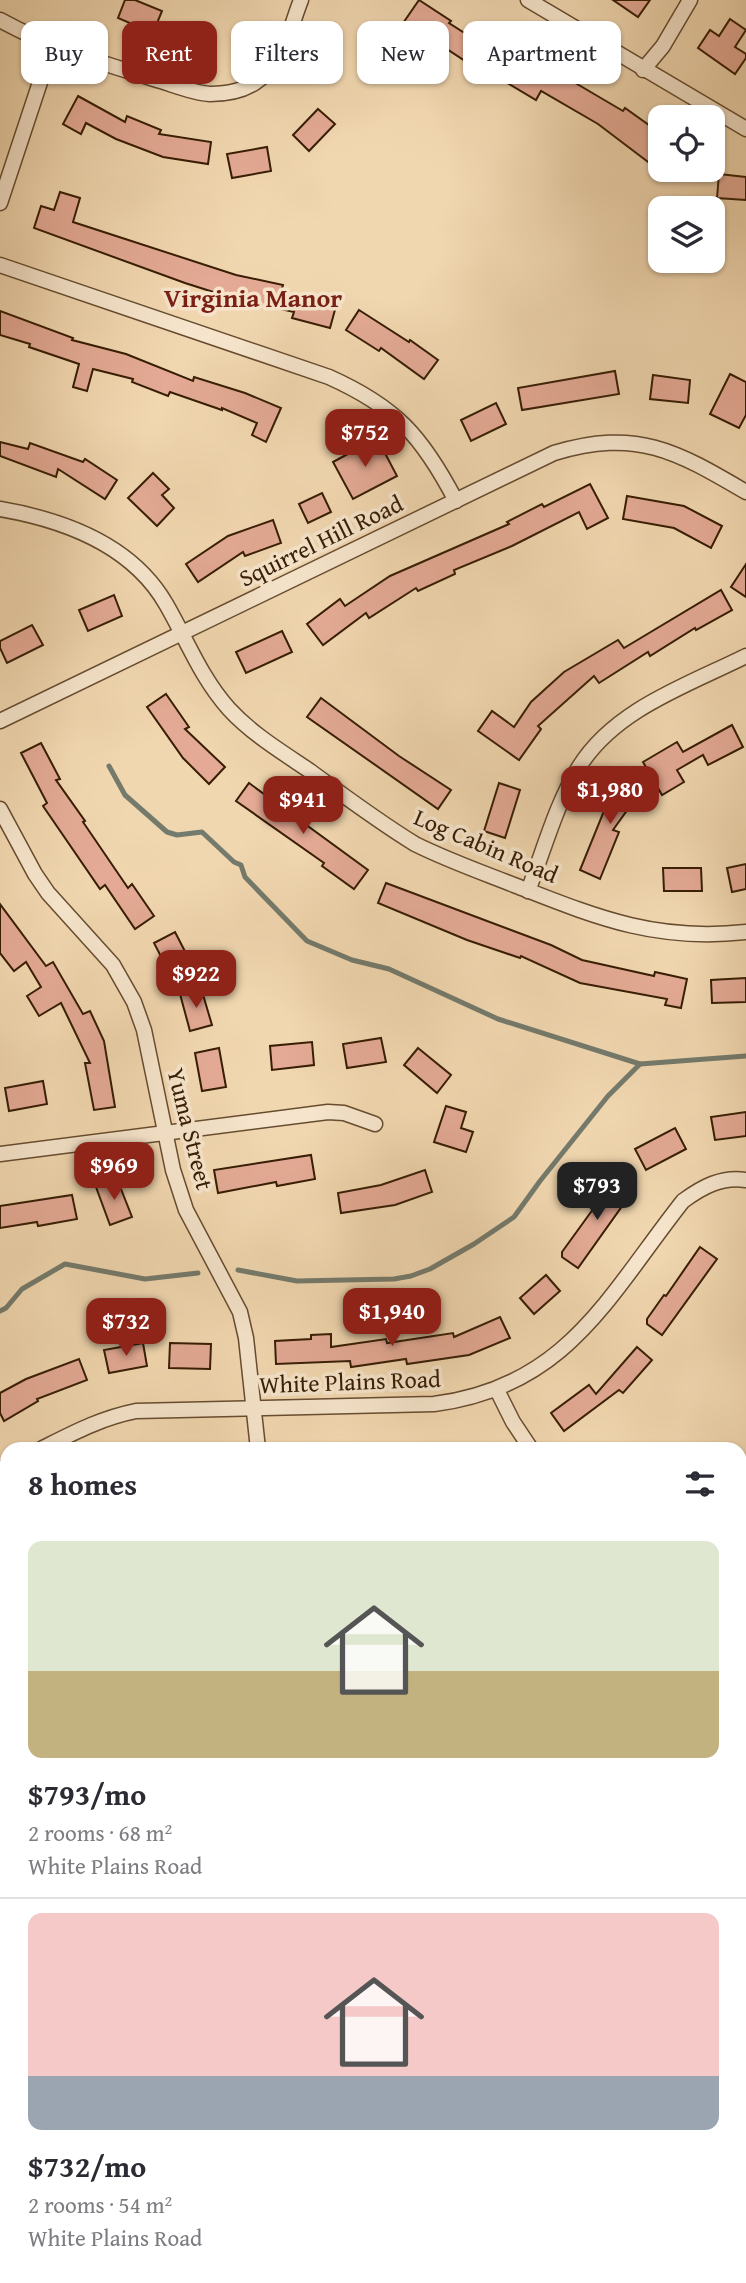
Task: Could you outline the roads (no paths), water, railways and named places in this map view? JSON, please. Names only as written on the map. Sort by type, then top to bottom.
[{"type":"street","points":[[108,64],[207,94],[225,93],[250,86],[271,69],[285,47],[301,0]]},
{"type":"street","points":[[527,0],[746,129]]},
{"type":"street","points":[[643,69],[663,46],[690,0]]},
{"type":"street","points":[[0,20],[21,30]]},
{"type":"street","points":[[0,203],[39,84]]},
{"type":"street","points":[[0,265],[329,377],[360,391],[385,407],[408,427],[427,450],[456,500]]},
{"type":"street","name":"Squirrel Hill Road","points":[[0,721],[554,453],[598,443],[629,443],[670,451],[695,462],[746,492]]},
{"type":"street","name":"Log Cabin Road","points":[[0,509],[67,527],[113,549],[136,567],[156,589],[209,685],[231,710],[256,733],[415,844],[528,891],[628,926],[692,935],[746,932]]},
{"type":"street","points":[[528,891],[560,808],[578,768],[591,750],[622,721],[646,706],[746,656]]},
{"type":"street","name":"Yuma Street","points":[[0,809],[48,893],[113,965],[134,1002],[144,1030],[173,1170],[186,1210],[240,1312],[246,1338],[257,1442]]},
{"type":"street","points":[[0,1154],[328,1112],[344,1113],[375,1124]]},
{"type":"street","name":"White Plains Road","points":[[54,1442],[89,1424],[136,1411],[434,1404],[497,1390],[530,1374],[558,1355],[576,1338],[683,1201],[715,1182],[746,1180]]},
{"type":"street","points":[[497,1390],[526,1442]]},
{"type":"waterway","points":[[109,766],[125,795],[167,832],[177,835],[202,832],[234,862],[241,865],[245,877],[307,941],[352,960],[389,969],[498,1019],[640,1064],[746,1056]]},
{"type":"waterway","points":[[238,1270],[297,1281],[394,1279],[430,1269],[514,1217],[608,1096],[640,1064]]},
{"type":"waterway","points":[[0,1311],[6,1308],[22,1289],[65,1264],[145,1279],[198,1273]]},
{"type":"district","name":"Virginia Manor","points":[[253,298]]}]
